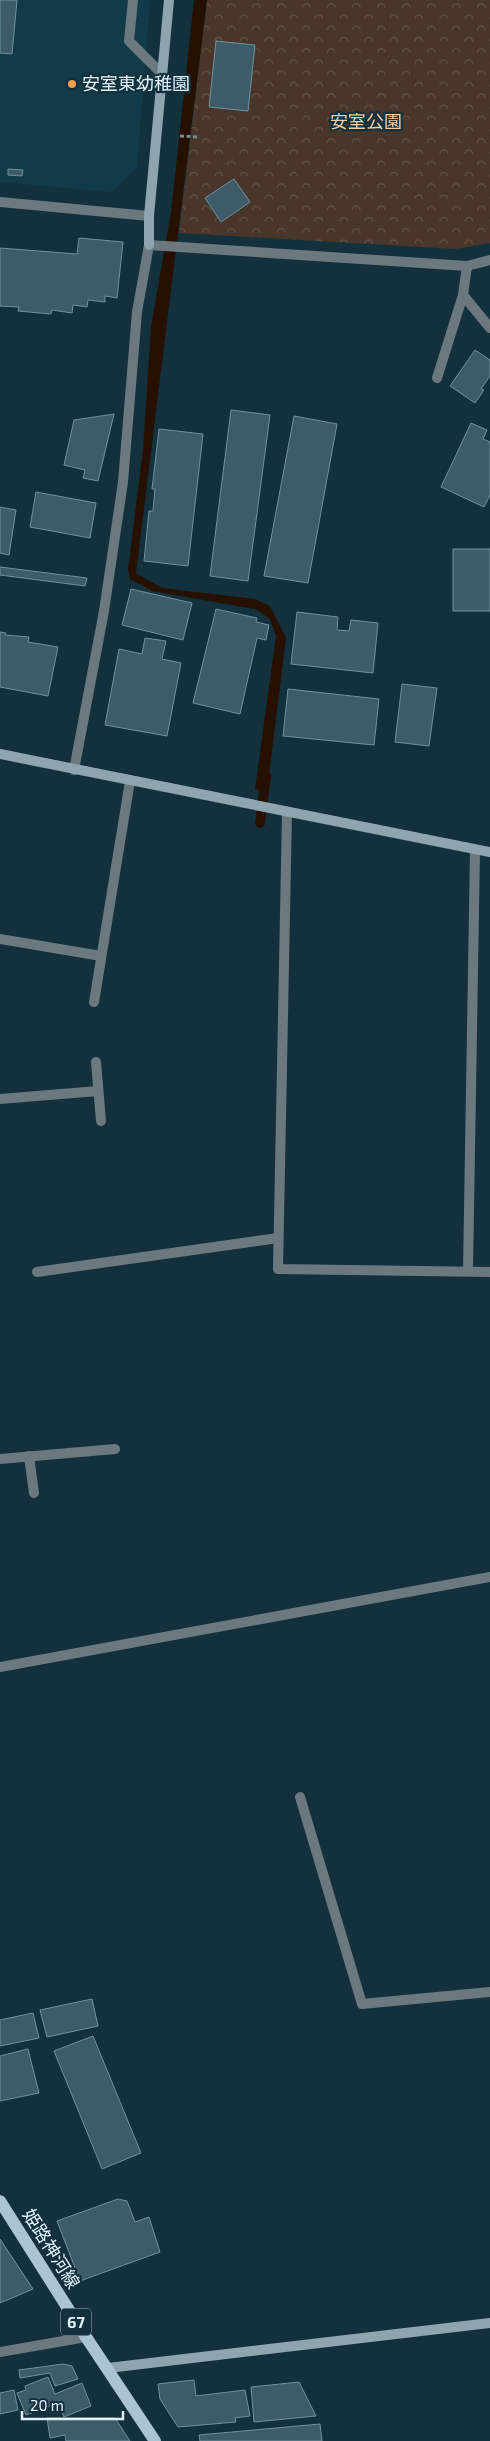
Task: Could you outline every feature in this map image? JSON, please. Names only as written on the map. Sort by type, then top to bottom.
[{"type":"main road","name":"姫路神河線","points":[[0,2201],[86,2337],[155,2441]]},
{"type":"street","points":[[133,0],[129,41],[162,74]]},
{"type":"street","points":[[74,770],[104,611],[123,482],[137,312],[149,245],[149,216],[169,0]]},
{"type":"street","points":[[0,202],[149,216]]},
{"type":"street","points":[[149,245],[185,249],[467,266],[490,260]]},
{"type":"street","points":[[437,378],[463,295],[467,266]]},
{"type":"street","points":[[463,295],[490,328]]},
{"type":"street","points":[[0,754],[287,813],[490,852]]},
{"type":"street","points":[[94,1002],[130,781]]},
{"type":"street","points":[[287,813],[278,1269],[490,1272]]},
{"type":"street","points":[[468,1271],[475,850]]},
{"type":"street","points":[[0,939],[101,956]]},
{"type":"street","points":[[96,1062],[101,1121]]},
{"type":"street","points":[[0,1099],[98,1091]]},
{"type":"street","points":[[36,1272],[278,1238]]},
{"type":"street","points":[[0,1459],[115,1449]]},
{"type":"street","points":[[29,1456],[34,1493]]},
{"type":"street","points":[[0,1667],[490,1577]]},
{"type":"street","points":[[300,1797],[362,2004],[490,1992]]},
{"type":"street","points":[[108,2368],[490,2323]]},
{"type":"street","points":[[0,2352],[86,2337]]},
{"type":"shaded area","name":"安室東幼稚園","points":[[0,0],[150,0],[137,168],[111,192],[0,182]]},
{"type":"shaded area","points":[[194,0],[207,0],[136,573],[162,588],[255,599],[270,606],[286,638],[267,791],[255,789],[276,636],[270,619],[255,609],[152,591],[130,579],[128,570],[143,449],[151,327],[171,212]]},
{"type":"green space","name":"安室公園","points":[[207,0],[490,0],[490,243],[455,249],[179,233]]},
{"type":"building","points":[[0,0],[17,0],[12,54],[0,53]]},
{"type":"building","points":[[216,41],[255,45],[248,111],[209,107]]},
{"type":"building","points":[[8,169],[23,170],[22,176],[8,175]]},
{"type":"building","points":[[234,179],[250,202],[221,222],[205,198]]},
{"type":"building","points":[[79,238],[123,242],[117,298],[105,296],[105,302],[88,300],[87,307],[73,305],[72,313],[52,310],[51,314],[18,311],[19,307],[0,306],[0,248],[77,254]]},
{"type":"building","points":[[475,350],[490,360],[490,376],[481,389],[484,390],[475,403],[450,386]]},
{"type":"building","points":[[231,410],[270,415],[248,581],[210,576]]},
{"type":"building","points":[[114,414],[98,481],[83,478],[85,470],[64,465],[74,420]]},
{"type":"building","points":[[294,416],[337,424],[308,583],[264,576]]},
{"type":"building","points":[[471,423],[487,430],[483,439],[490,442],[490,495],[484,507],[441,487]]},
{"type":"building","points":[[159,429],[203,434],[188,566],[144,561],[149,511],[153,511],[155,489],[152,489]]},
{"type":"building","points":[[36,492],[96,503],[90,538],[30,527]]},
{"type":"building","points":[[0,507],[16,510],[9,555],[0,553]]},
{"type":"building","points":[[453,549],[490,549],[490,611],[453,611]]},
{"type":"building","points":[[0,567],[87,578],[85,586],[0,575]]},
{"type":"building","points":[[131,589],[192,603],[183,640],[122,625]]},
{"type":"building","points":[[216,609],[257,618],[256,622],[269,625],[266,640],[257,638],[240,714],[193,703]]},
{"type":"building","points":[[297,612],[338,617],[337,630],[349,631],[351,620],[378,623],[373,673],[291,664]]},
{"type":"building","points":[[0,632],[6,633],[5,635],[29,637],[28,642],[58,647],[48,696],[0,687]]},
{"type":"building","points":[[145,638],[166,641],[162,659],[181,663],[167,736],[105,725],[119,649],[142,654]]},
{"type":"building","points":[[402,684],[437,688],[429,746],[395,742]]},
{"type":"building","points":[[288,689],[379,699],[374,745],[283,736]]},
{"type":"building","points":[[92,1999],[98,2026],[47,2037],[40,2010]]},
{"type":"building","points":[[33,2013],[39,2038],[0,2046],[0,2020]]},
{"type":"building","points":[[93,2036],[141,2153],[102,2169],[54,2051]]},
{"type":"building","points":[[28,2049],[39,2093],[0,2101],[0,2056]]},
{"type":"building","points":[[118,2199],[127,2201],[135,2222],[149,2217],[160,2252],[80,2281],[57,2221]]},
{"type":"building","points":[[0,2239],[33,2289],[0,2303]]},
{"type":"building","points":[[63,2364],[72,2366],[78,2379],[55,2386],[50,2373],[20,2378],[19,2370]]},
{"type":"building","points":[[48,2377],[55,2394],[82,2383],[91,2406],[64,2417],[58,2403],[26,2415],[17,2393],[26,2390],[25,2386]]},
{"type":"building","points":[[194,2380],[196,2396],[245,2390],[250,2416],[235,2418],[236,2422],[178,2427],[160,2399],[158,2384]]},
{"type":"building","points":[[299,2382],[316,2416],[254,2422],[251,2387]]},
{"type":"building","points":[[14,2390],[18,2410],[0,2414],[0,2393]]},
{"type":"building","points":[[47,2418],[115,2418],[130,2441],[66,2441],[65,2435],[50,2438]]},
{"type":"building","points":[[320,2424],[322,2441],[200,2441],[199,2435]]},
{"type":"waterway","points":[[260,823],[266,776]]},
{"type":"place","name":"安室東幼稚園","points":[[72,84]]}]
